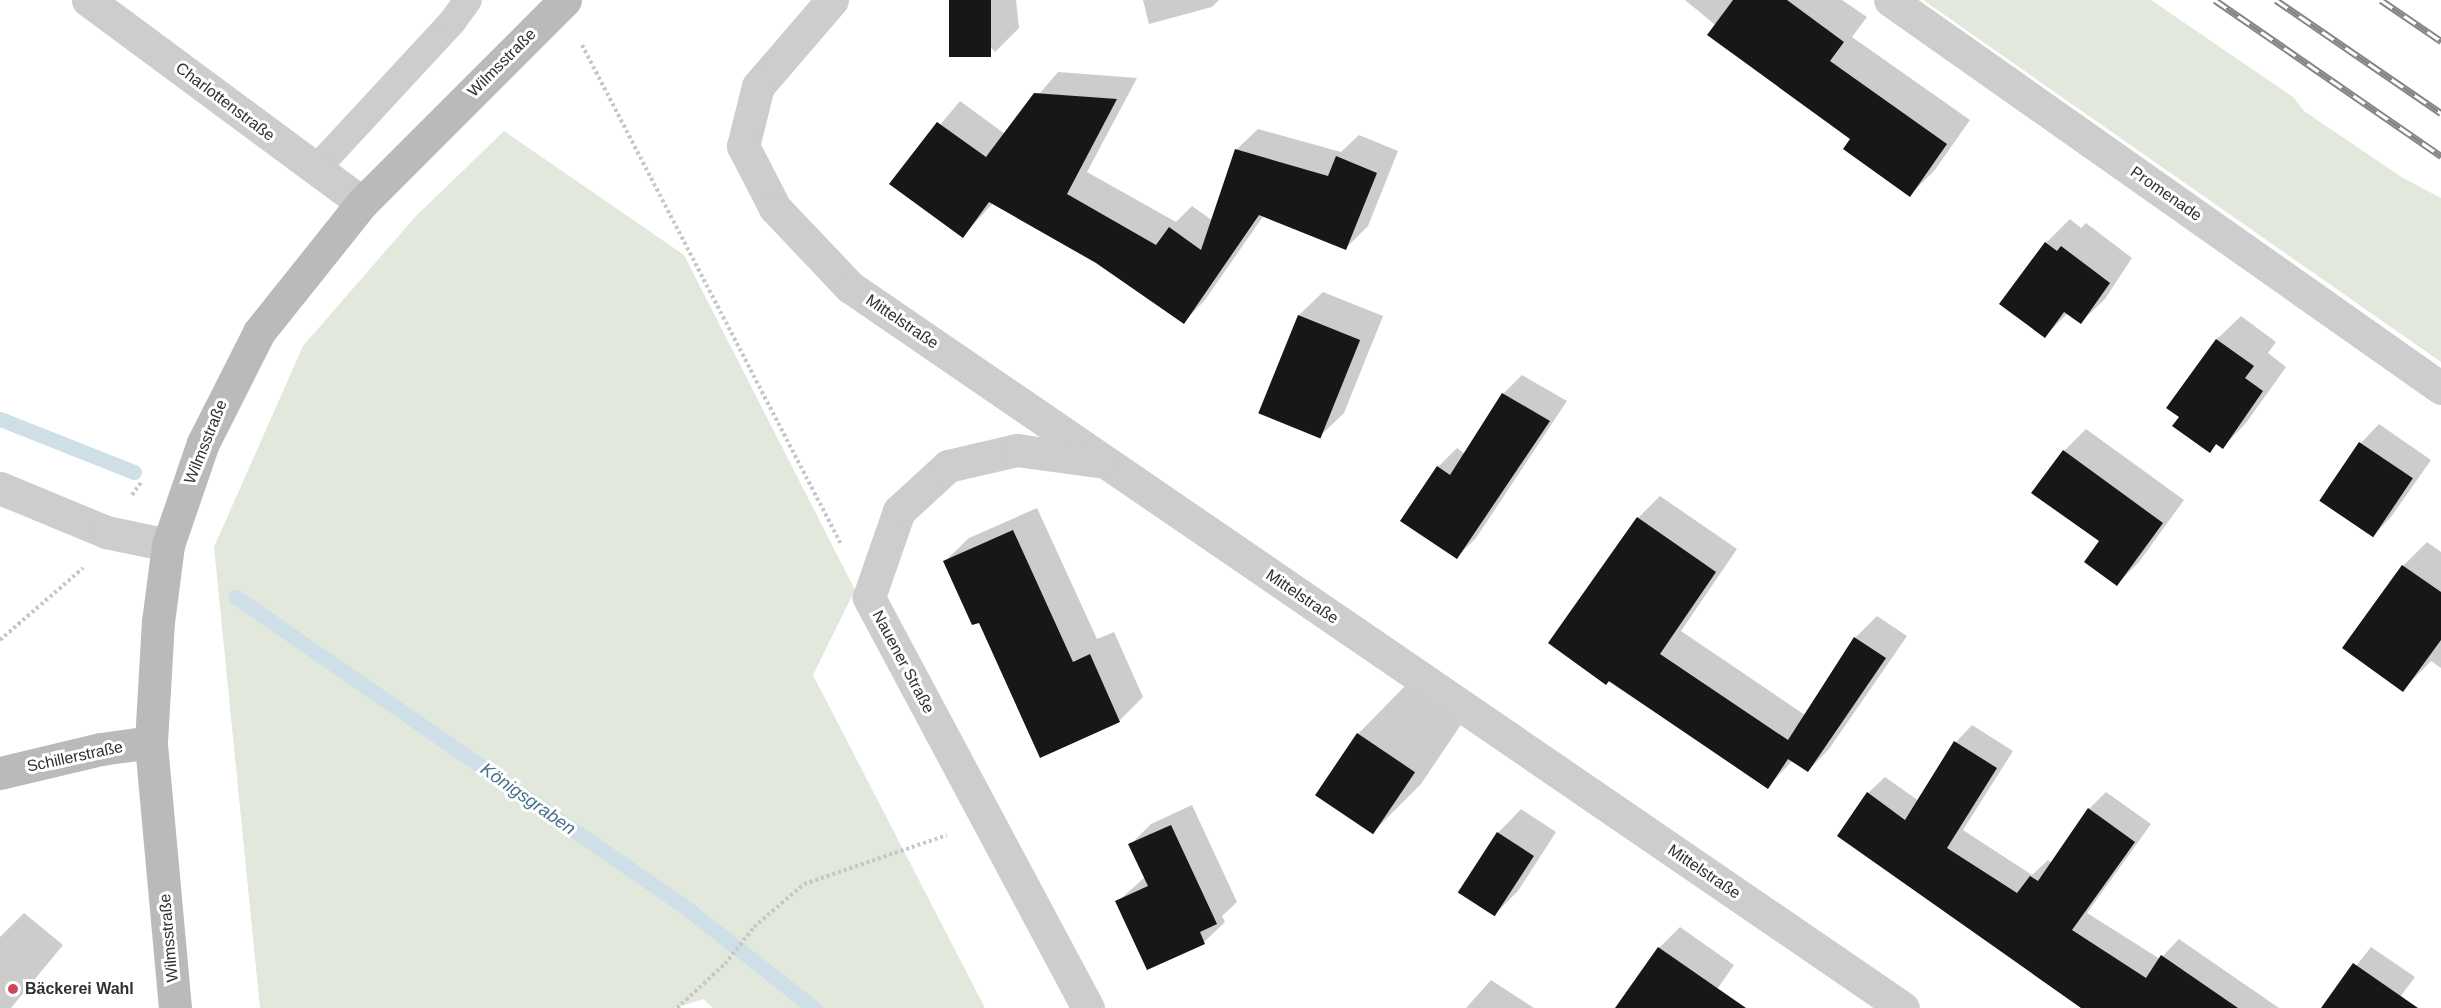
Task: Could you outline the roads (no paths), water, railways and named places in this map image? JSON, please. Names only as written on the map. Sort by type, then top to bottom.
[{"type":"street","name":"Charlottenstraße","points":[[88,0],[362,203]]},
{"type":"street","name":"Wilmsstraße","points":[[175,1008],[150,742],[158,622],[168,545],[203,443],[259,332],[362,203],[565,0]]},
{"type":"street","name":"Mittelstraße","points":[[832,0],[758,86],[743,146],[775,208],[850,287],[1903,1008]]},
{"type":"street","name":"Promenade","points":[[1890,0],[2441,388]]},
{"type":"street","name":"Nauener Straße","points":[[1088,1008],[869,597],[899,511],[948,466],[1017,450],[1106,463]]},
{"type":"street","points":[[0,488],[105,532],[168,545]]},
{"type":"street","name":"Schillerstraße","points":[[0,773],[101,749],[150,742]]},
{"type":"lane","points":[[315,170],[452,22],[468,0]]},
{"type":"waterway","points":[[0,419],[134,472]]},
{"type":"waterway","name":"Königsgraben","points":[[236,597],[685,907],[814,1008]]},
{"type":"railway","points":[[2215,0],[2441,156]]},
{"type":"railway","points":[[2276,0],[2441,113]]},
{"type":"railway","points":[[2381,0],[2441,41]]},
{"type":"place","name":"Bäckerei Wahl","points":[[13,989]]}]
